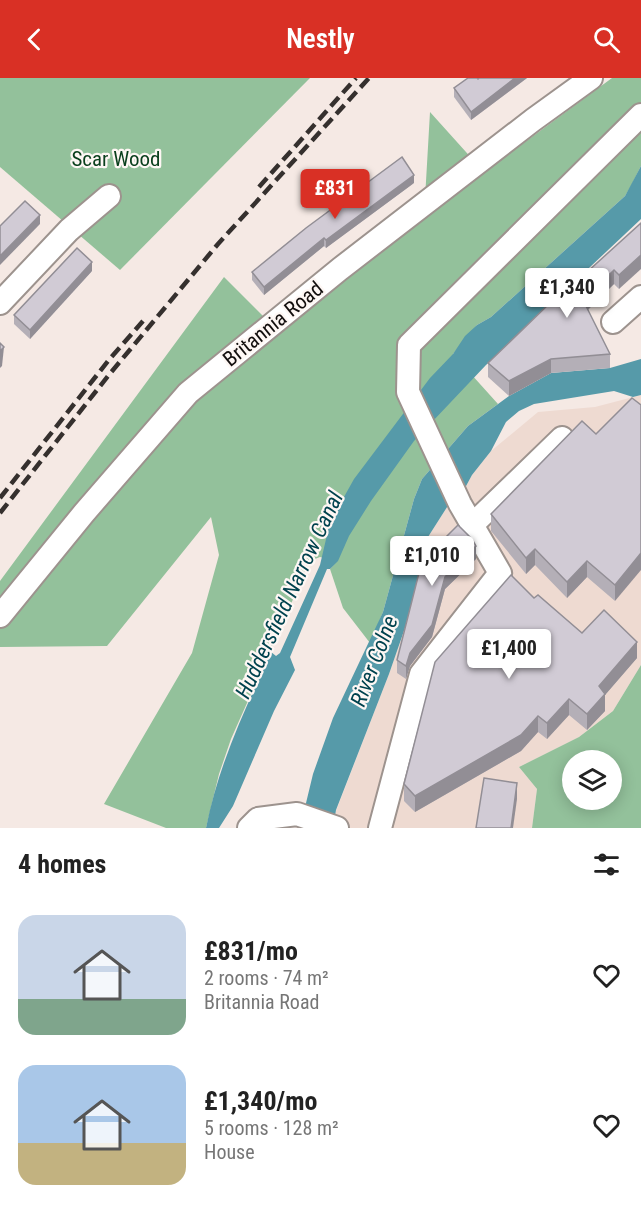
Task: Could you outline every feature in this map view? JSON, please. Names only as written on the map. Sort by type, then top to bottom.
[{"type":"street","name":"Britannia Road","points":[[0,616],[84,513],[188,393],[340,269],[591,78]]},
{"type":"street","points":[[380,828],[421,674],[500,573],[471,526],[408,392],[409,345],[641,115]]},
{"type":"street","points":[[0,303],[69,230],[109,196]]},
{"type":"street","points":[[613,322],[641,297]]},
{"type":"street","points":[[471,526],[562,438]]},
{"type":"street","points":[[249,828],[258,819],[297,819],[338,828]]},
{"type":"shaded area","points":[[641,395],[641,665],[613,711],[579,737],[519,767],[537,789],[532,828],[333,828],[336,811],[414,602],[428,537],[449,504],[465,488],[491,451],[538,412],[595,407]]},
{"type":"green space","name":"Scar Wood","points":[[0,78],[310,78],[120,270],[0,167]]},
{"type":"green space","points":[[612,78],[641,78],[641,166],[625,196],[491,317],[477,325],[453,354],[498,404],[468,426],[422,479],[414,499],[383,612],[370,643],[343,608],[330,569],[337,561],[320,557],[310,561],[231,739],[219,774],[206,828],[166,828],[104,804],[192,653],[219,555],[211,517],[107,646],[0,647],[0,581],[224,277],[277,330],[424,216],[430,112],[484,172]]},
{"type":"green space","points":[[641,665],[641,828],[532,828],[537,789],[519,767],[579,737],[613,711]]},
{"type":"water","points":[[641,166],[641,219],[486,365],[414,441],[371,501],[349,536],[338,561],[327,569],[290,657],[295,670],[274,711],[233,806],[219,828],[206,828],[225,760],[242,717],[271,652],[276,656],[280,653],[320,565],[330,522],[354,479],[430,378],[453,354],[465,336],[477,325],[491,317],[625,196]]},
{"type":"water","name":"River Colne","points":[[641,359],[641,395],[633,397],[614,391],[534,404],[519,411],[506,422],[491,451],[465,488],[449,504],[428,537],[430,547],[414,602],[389,674],[336,810],[333,828],[300,828],[313,774],[333,718],[383,612],[414,499],[422,479],[468,426],[509,396],[551,373],[610,368]]},
{"type":"building","points":[[468,78],[515,78],[471,112],[454,88]]},
{"type":"building","points":[[402,157],[414,175],[326,240],[324,238],[264,287],[252,272],[306,228]]},
{"type":"building","points":[[25,201],[40,215],[0,256],[0,226]]},
{"type":"building","points":[[641,223],[641,255],[619,275],[614,270],[583,300],[610,354],[551,359],[509,381],[488,363],[584,270],[587,272]]},
{"type":"building","points":[[77,248],[92,262],[30,330],[14,315]]},
{"type":"building","points":[[632,398],[641,405],[641,553],[615,585],[587,561],[567,582],[535,549],[526,558],[491,514],[582,421],[596,434]]},
{"type":"building","points":[[458,525],[476,546],[445,577],[432,625],[410,653],[406,666],[397,660],[422,561]]},
{"type":"building","points":[[511,575],[534,598],[538,595],[582,633],[604,610],[637,642],[599,686],[605,694],[587,714],[569,699],[547,723],[538,716],[521,735],[415,796],[404,784],[435,662]]},
{"type":"building","points":[[484,778],[517,783],[511,828],[476,828]]},
{"type":"railway","points":[[259,187],[356,78]]},
{"type":"railway","points":[[0,513],[108,376],[218,244],[369,78]]},
{"type":"railway","points":[[0,498],[108,361],[143,321]]},
{"type":"water label","name":"Huddersfield Narrow Canal","points":[[289,595]]}]
